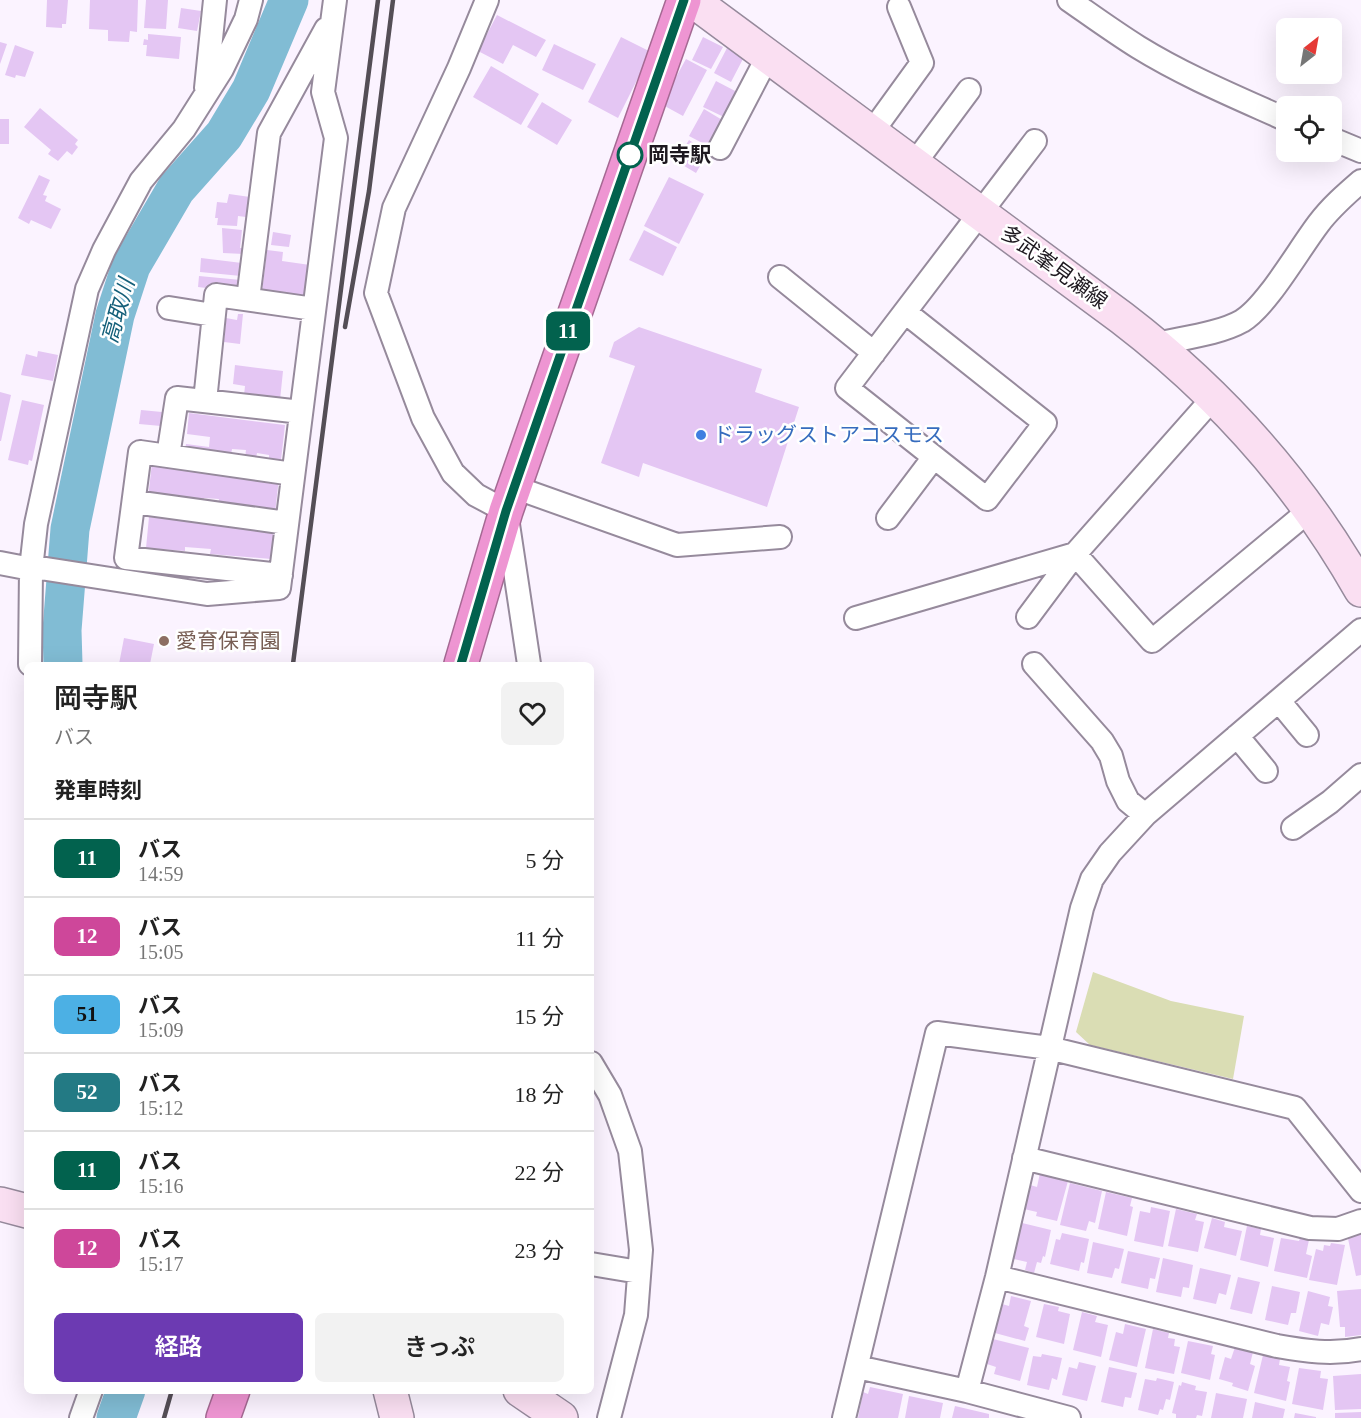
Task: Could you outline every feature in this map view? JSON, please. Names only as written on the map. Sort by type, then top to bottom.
[{"type":"highway","points":[[462,662],[510,499],[684,0]]},
{"type":"highway","points":[[223,1418],[232,1394]]},
{"type":"main road","name":"多武峯見瀬線","points":[[692,0],[1157,344],[1214,397],[1275,463],[1311,509],[1341,554],[1361,590]]},
{"type":"main road","points":[[391,1394],[397,1418]]},
{"type":"main road","points":[[526,1394],[561,1418]]},
{"type":"street","points":[[205,96],[215,0]]},
{"type":"street","points":[[30,662],[36,525],[87,289],[104,250],[141,181],[183,129],[222,69],[246,19],[251,0]]},
{"type":"street","points":[[487,0],[459,68],[394,208],[376,293],[423,418],[453,473],[476,495],[510,499],[678,545],[780,537]]},
{"type":"street","points":[[1069,0],[1138,47],[1173,67],[1209,86],[1276,115]]},
{"type":"street","points":[[872,132],[922,63],[899,7]]},
{"type":"street","points":[[248,299],[269,133],[333,8]]},
{"type":"street","points":[[0,563],[207,594],[279,588],[336,138],[323,92],[333,8]]},
{"type":"street","points":[[720,148],[768,56]]},
{"type":"street","points":[[914,164],[969,90]]},
{"type":"street","points":[[905,312],[1045,423],[987,499],[847,388],[1035,141]]},
{"type":"street","points":[[1342,143],[1361,151]]},
{"type":"street","points":[[1157,344],[1225,327],[1241,321],[1258,308],[1319,223],[1335,204],[1361,181]]},
{"type":"street","points":[[780,277],[874,353]]},
{"type":"street","points":[[205,401],[216,296],[314,309]]},
{"type":"street","points":[[169,308],[213,315]]},
{"type":"street","points":[[1028,617],[1075,554],[1214,397]]},
{"type":"street","points":[[168,456],[177,398],[301,412]]},
{"type":"street","points":[[280,575],[126,558],[140,452],[293,474]]},
{"type":"street","points":[[888,518],[934,457]]},
{"type":"street","points":[[510,499],[529,662]]},
{"type":"street","points":[[134,502],[287,523]]},
{"type":"street","points":[[1075,554],[1152,641],[1311,509]]},
{"type":"street","points":[[856,618],[1075,554]]},
{"type":"street","points":[[967,1391],[997,1277],[1082,908],[1092,879],[1110,853],[1145,815],[1361,630]]},
{"type":"street","points":[[1034,664],[1102,741],[1112,756],[1118,781],[1128,801],[1145,815]]},
{"type":"street","points":[[1279,701],[1307,735]]},
{"type":"street","points":[[1237,736],[1266,771]]},
{"type":"street","points":[[1293,828],[1330,802],[1361,775]]},
{"type":"street","points":[[844,1418],[937,1033],[1049,1048],[1294,1108],[1361,1191]]},
{"type":"street","points":[[594,1068],[610,1095],[630,1151],[641,1250],[636,1315],[609,1418]]},
{"type":"street","points":[[1024,1158],[1310,1228],[1338,1230],[1361,1221]]},
{"type":"street","points":[[594,1264],[639,1272]]},
{"type":"street","points":[[997,1277],[1277,1346],[1310,1352],[1345,1352],[1361,1349]]},
{"type":"street","points":[[857,1367],[967,1391],[1069,1418]]},
{"type":"street","points":[[81,1418],[90,1394]]},
{"type":"green space","points":[[1093,972],[1171,1001],[1244,1016],[1233,1079],[1090,1045],[1076,1032]]},
{"type":"building","points":[[47,0],[68,0],[66,24],[62,24],[62,28],[46,27]]},
{"type":"building","points":[[90,0],[138,0],[137,32],[130,31],[129,42],[108,41],[108,30],[89,29]]},
{"type":"building","points":[[146,0],[168,0],[166,29],[144,28]]},
{"type":"building","points":[[181,8],[201,11],[197,31],[178,28]]},
{"type":"building","points":[[497,15],[546,40],[536,57],[513,45],[503,64],[478,51]]},
{"type":"building","points":[[148,34],[181,37],[179,59],[146,56],[147,45],[143,45],[144,39],[148,40]]},
{"type":"building","points":[[621,37],[651,52],[618,118],[588,102]]},
{"type":"building","points":[[703,37],[723,47],[711,69],[692,60]]},
{"type":"building","points":[[0,42],[7,44],[0,64]]},
{"type":"building","points":[[554,44],[596,64],[583,90],[542,70]]},
{"type":"building","points":[[15,45],[34,52],[25,77],[16,75],[15,78],[5,75]]},
{"type":"building","points":[[727,48],[744,57],[731,82],[714,73]]},
{"type":"building","points":[[686,59],[707,70],[683,116],[661,104]]},
{"type":"building","points":[[491,66],[539,94],[521,125],[473,97]]},
{"type":"building","points":[[716,81],[739,93],[726,118],[703,107]]},
{"type":"building","points":[[542,102],[572,120],[557,145],[527,127]]},
{"type":"building","points":[[40,108],[78,140],[75,144],[78,147],[72,155],[67,151],[58,161],[48,154],[51,150],[24,127]]},
{"type":"building","points":[[704,109],[724,121],[710,147],[689,136]]},
{"type":"building","points":[[0,119],[9,119],[9,144],[0,144]]},
{"type":"building","points":[[689,140],[708,152],[696,173],[676,161]]},
{"type":"building","points":[[39,175],[50,180],[43,195],[47,196],[45,201],[61,209],[51,229],[31,220],[29,224],[18,218]]},
{"type":"building","points":[[669,177],[704,194],[679,244],[644,226]]},
{"type":"building","points":[[229,194],[250,197],[246,217],[238,216],[237,226],[217,225],[218,218],[215,218],[217,202],[227,203]]},
{"type":"building","points":[[222,228],[242,230],[240,248],[244,248],[244,254],[223,253]]},
{"type":"building","points":[[644,230],[677,247],[663,276],[629,260]]},
{"type":"building","points":[[273,232],[291,235],[289,247],[271,245]]},
{"type":"building","points":[[267,250],[283,252],[282,261],[310,265],[305,298],[262,292]]},
{"type":"building","points":[[201,258],[242,263],[241,276],[200,272]]},
{"type":"building","points":[[199,276],[241,280],[239,292],[198,287]]},
{"type":"building","points":[[238,314],[243,314],[240,344],[224,342],[226,318],[237,320]]},
{"type":"building","name":"ドラッグストアコスモス","points":[[639,327],[762,369],[755,392],[799,407],[767,507],[643,463],[639,477],[601,463],[635,366],[609,357],[614,342]]},
{"type":"building","points":[[38,351],[58,355],[53,381],[21,375],[26,354],[37,357]]},
{"type":"building","points":[[235,365],[283,371],[280,400],[244,395],[245,386],[233,384]]},
{"type":"building","points":[[0,392],[11,395],[1,441],[0,441]]},
{"type":"building","points":[[22,400],[44,405],[32,461],[29,460],[28,465],[8,460]]},
{"type":"building","points":[[141,410],[162,412],[161,426],[139,424]]},
{"type":"building","points":[[189,413],[285,425],[281,460],[269,459],[269,455],[257,453],[256,458],[245,457],[246,450],[232,449],[231,455],[185,450],[186,444],[209,447],[210,437],[187,434]]},
{"type":"building","points":[[152,463],[279,478],[275,513],[218,506],[219,499],[204,498],[203,504],[148,498]]},
{"type":"building","points":[[149,517],[274,528],[271,559],[210,554],[211,549],[185,547],[185,551],[146,548]]},
{"type":"building","points":[[124,638],[154,644],[150,662],[119,662]]},
{"type":"building","points":[[1040,1173],[1068,1181],[1057,1221],[1036,1216],[1037,1212],[1024,1209],[1030,1185],[1037,1187]]},
{"type":"building","points":[[1070,1183],[1102,1191],[1095,1223],[1089,1221],[1086,1231],[1060,1225]]},
{"type":"building","points":[[1106,1192],[1132,1198],[1130,1206],[1133,1207],[1127,1236],[1098,1229]]},
{"type":"building","points":[[1151,1207],[1170,1211],[1163,1247],[1134,1241],[1140,1211],[1150,1213]]},
{"type":"building","points":[[1176,1209],[1197,1214],[1195,1220],[1204,1222],[1198,1252],[1168,1246]]},
{"type":"building","points":[[1212,1218],[1225,1222],[1224,1227],[1242,1231],[1236,1256],[1204,1248]]},
{"type":"building","points":[[1018,1222],[1051,1230],[1045,1257],[1043,1256],[1041,1263],[1037,1262],[1034,1273],[1025,1270],[1027,1262],[1010,1258]]},
{"type":"building","points":[[1247,1226],[1261,1229],[1260,1235],[1274,1238],[1268,1267],[1240,1260]]},
{"type":"building","points":[[1361,1231],[1361,1275],[1356,1276],[1347,1234]]},
{"type":"building","points":[[1062,1233],[1089,1239],[1084,1263],[1081,1262],[1079,1271],[1050,1264],[1056,1239],[1060,1240]]},
{"type":"building","points":[[1281,1238],[1309,1240],[1306,1254],[1312,1256],[1307,1278],[1274,1271]]},
{"type":"building","points":[[1093,1242],[1124,1249],[1119,1269],[1115,1268],[1112,1278],[1087,1273]]},
{"type":"building","points":[[1331,1243],[1345,1245],[1337,1285],[1309,1280],[1316,1249],[1323,1251],[1324,1245],[1330,1246]]},
{"type":"building","points":[[1128,1251],[1160,1258],[1155,1279],[1150,1278],[1148,1289],[1121,1283]]},
{"type":"building","points":[[1163,1258],[1193,1265],[1189,1288],[1183,1287],[1181,1297],[1156,1292]]},
{"type":"building","points":[[1200,1268],[1231,1275],[1226,1295],[1219,1293],[1216,1304],[1193,1299]]},
{"type":"building","points":[[1238,1277],[1260,1282],[1252,1314],[1230,1309]]},
{"type":"building","points":[[1272,1286],[1300,1292],[1296,1313],[1291,1313],[1288,1325],[1265,1320]]},
{"type":"building","points":[[1361,1289],[1361,1335],[1345,1337],[1345,1327],[1340,1327],[1337,1291]]},
{"type":"building","points":[[1308,1291],[1330,1297],[1328,1306],[1333,1307],[1329,1325],[1321,1323],[1318,1336],[1299,1331]]},
{"type":"building","points":[[1011,1296],[1031,1301],[1024,1326],[1029,1328],[1025,1341],[995,1333],[1002,1304],[1009,1306]]},
{"type":"building","points":[[1044,1304],[1059,1307],[1058,1311],[1070,1314],[1064,1344],[1036,1337]]},
{"type":"building","points":[[1082,1312],[1097,1316],[1095,1322],[1108,1325],[1101,1357],[1073,1350]]},
{"type":"building","points":[[1125,1324],[1146,1329],[1137,1367],[1109,1360],[1116,1332],[1123,1334]]},
{"type":"building","points":[[1153,1329],[1169,1333],[1168,1338],[1175,1339],[1174,1346],[1180,1347],[1174,1374],[1145,1368]]},
{"type":"building","points":[[993,1339],[1029,1348],[1020,1381],[994,1374],[996,1367],[987,1364]]},
{"type":"building","points":[[1188,1341],[1213,1346],[1211,1354],[1215,1355],[1210,1380],[1181,1373]]},
{"type":"building","points":[[1235,1347],[1253,1352],[1250,1364],[1255,1366],[1248,1391],[1219,1379],[1225,1357],[1231,1359]]},
{"type":"building","points":[[1042,1354],[1062,1358],[1057,1380],[1052,1378],[1049,1390],[1027,1385],[1033,1356],[1041,1357]]},
{"type":"building","points":[[1263,1355],[1280,1359],[1279,1365],[1290,1367],[1286,1401],[1254,1393]]},
{"type":"building","points":[[1079,1362],[1096,1366],[1087,1401],[1062,1395],[1069,1367],[1077,1369]]},
{"type":"building","points":[[1109,1367],[1137,1373],[1131,1398],[1125,1397],[1123,1407],[1101,1402]]},
{"type":"building","points":[[1299,1368],[1321,1371],[1320,1378],[1328,1379],[1323,1410],[1292,1404]]},
{"type":"building","points":[[1361,1374],[1361,1409],[1335,1410],[1333,1376]]},
{"type":"building","points":[[1157,1378],[1174,1382],[1170,1400],[1166,1399],[1163,1410],[1160,1409],[1158,1415],[1138,1410],[1145,1379],[1156,1381]]},
{"type":"building","points":[[1182,1382],[1196,1386],[1195,1390],[1207,1392],[1202,1416],[1176,1418],[1176,1414],[1172,1413],[1179,1385],[1181,1386]]},
{"type":"building","points":[[870,1387],[903,1394],[898,1418],[858,1418],[863,1392],[868,1394]]},
{"type":"building","points":[[1216,1393],[1247,1399],[1243,1418],[1211,1418]]},
{"type":"building","points":[[909,1396],[943,1403],[940,1418],[905,1418]]},
{"type":"building","points":[[1255,1402],[1285,1409],[1283,1418],[1252,1418]]},
{"type":"building","points":[[955,1406],[989,1414],[989,1418],[952,1418]]},
{"type":"building","points":[[1361,1412],[1361,1418],[1335,1418],[1335,1413]]},
{"type":"building","points":[[1295,1413],[1316,1417],[1316,1418],[1294,1418]]},
{"type":"waterway","name":"高取川","points":[[63,662],[62,630],[70,529],[115,315],[131,266],[176,189],[224,135],[251,90],[289,0]]},
{"type":"waterway","name":"高取川","points":[[116,1418],[125,1394]]},
{"type":"railway","points":[[293,662],[378,0]]},
{"type":"railway","points":[[345,327],[369,191],[393,0]]},
{"type":"railway","points":[[164,1418],[171,1394]]},
{"type":"bus line","name":"11","points":[[462,662],[506,511],[684,0]]},
{"type":"place","name":"岡寺駅","points":[[630,155]]},
{"type":"place","name":"ドラッグストアコスモス","points":[[701,435]]},
{"type":"place","name":"愛育保育園","points":[[164,641]]}]
